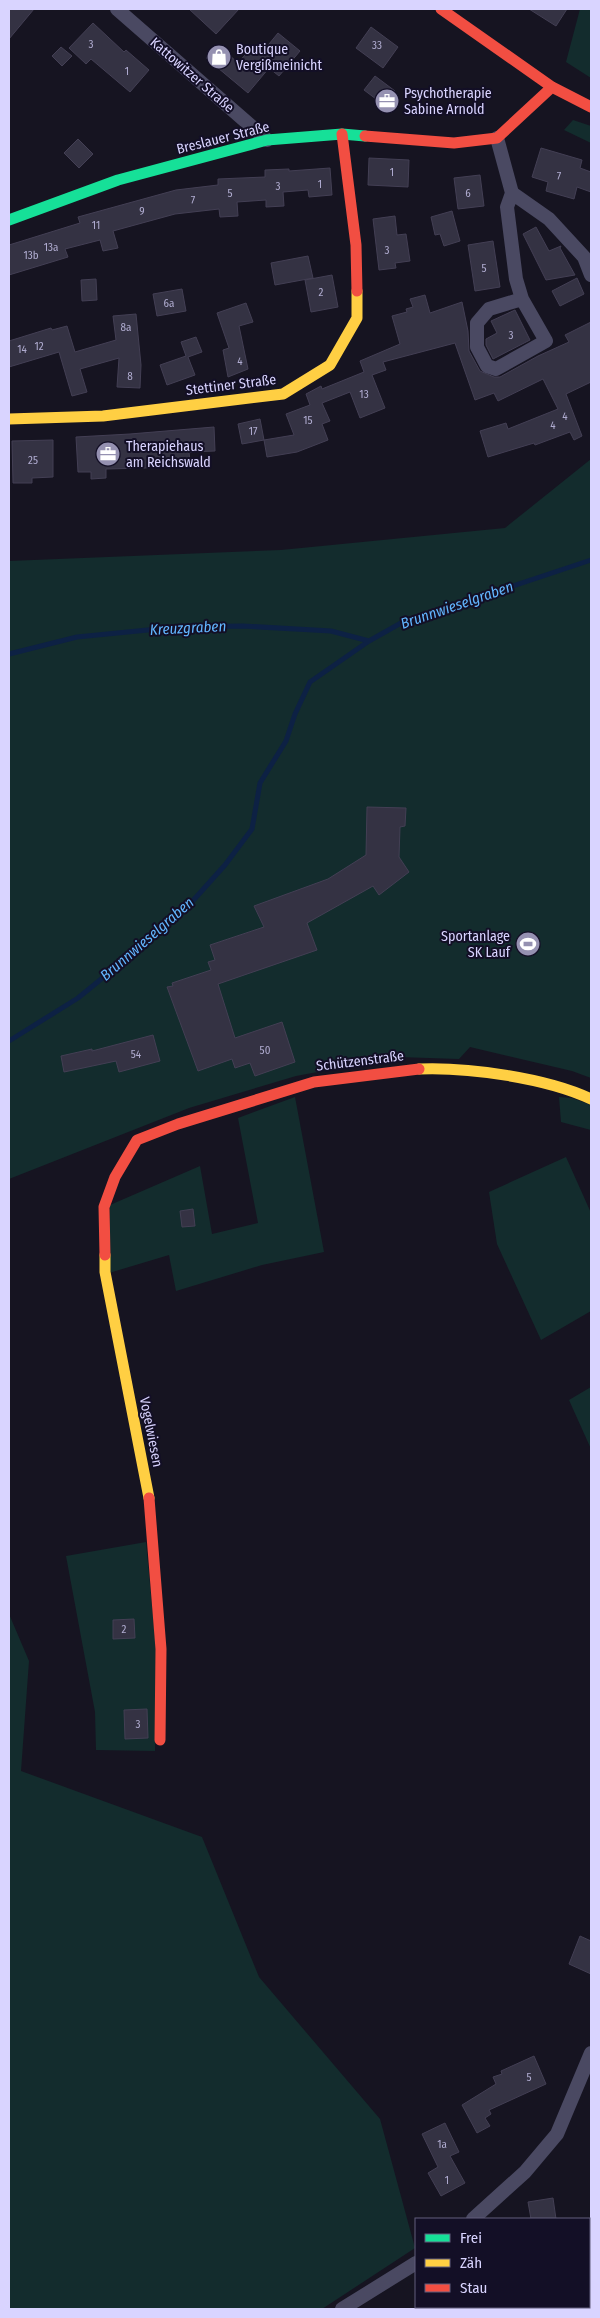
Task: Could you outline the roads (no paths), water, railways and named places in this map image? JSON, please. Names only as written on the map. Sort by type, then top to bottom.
[{"type":"street","name":"Kattowitzer Straße","points":[[117,9],[267,140]]},
{"type":"street","points":[[441,9],[552,87],[591,107]]},
{"type":"street","points":[[522,299],[489,309],[477,323],[477,347],[487,366],[496,369],[546,340],[522,299],[516,279],[507,207],[512,193],[497,138],[552,87]]},
{"type":"street","name":"Breslauer Straße","points":[[9,220],[118,180],[267,140],[342,134],[454,143],[497,138]]},
{"type":"street","name":"Stettiner Straße","points":[[9,419],[103,416],[283,394],[330,365],[357,318],[356,246],[342,134]]},
{"type":"street","points":[[512,193],[550,219],[584,257],[591,275]]},
{"type":"street","name":"Schützenstraße","points":[[137,1140],[178,1124],[314,1082],[421,1069],[479,1071],[570,1089],[591,1099]]},
{"type":"street","name":"Vogelwiesen","points":[[137,1140],[115,1177],[104,1207],[105,1272],[149,1497],[161,1649],[160,1740]]},
{"type":"street","points":[[474,2218],[525,2172],[557,2134],[590,2059]]},
{"type":"street","points":[[342,2309],[415,2264]]},
{"type":"waterway","name":"Brunnwieselgraben","points":[[9,1041],[78,998],[181,914],[225,865],[252,829],[260,783],[286,741],[295,714],[310,682],[369,641],[401,623],[591,560]]},
{"type":"waterway","name":"Kreuzgraben","points":[[9,654],[77,637],[178,627],[243,626],[331,631],[369,641]]},
{"type":"place","name":"Boutique Vergißmeinicht","points":[[219,57]]},
{"type":"place","name":"Psychotherapie Sabine Arnold","points":[[387,101]]},
{"type":"place","name":"Therapiehaus am Reichswald","points":[[108,454]]},
{"type":"place","name":"Sportanlage SK Lauf","points":[[528,944]]}]
